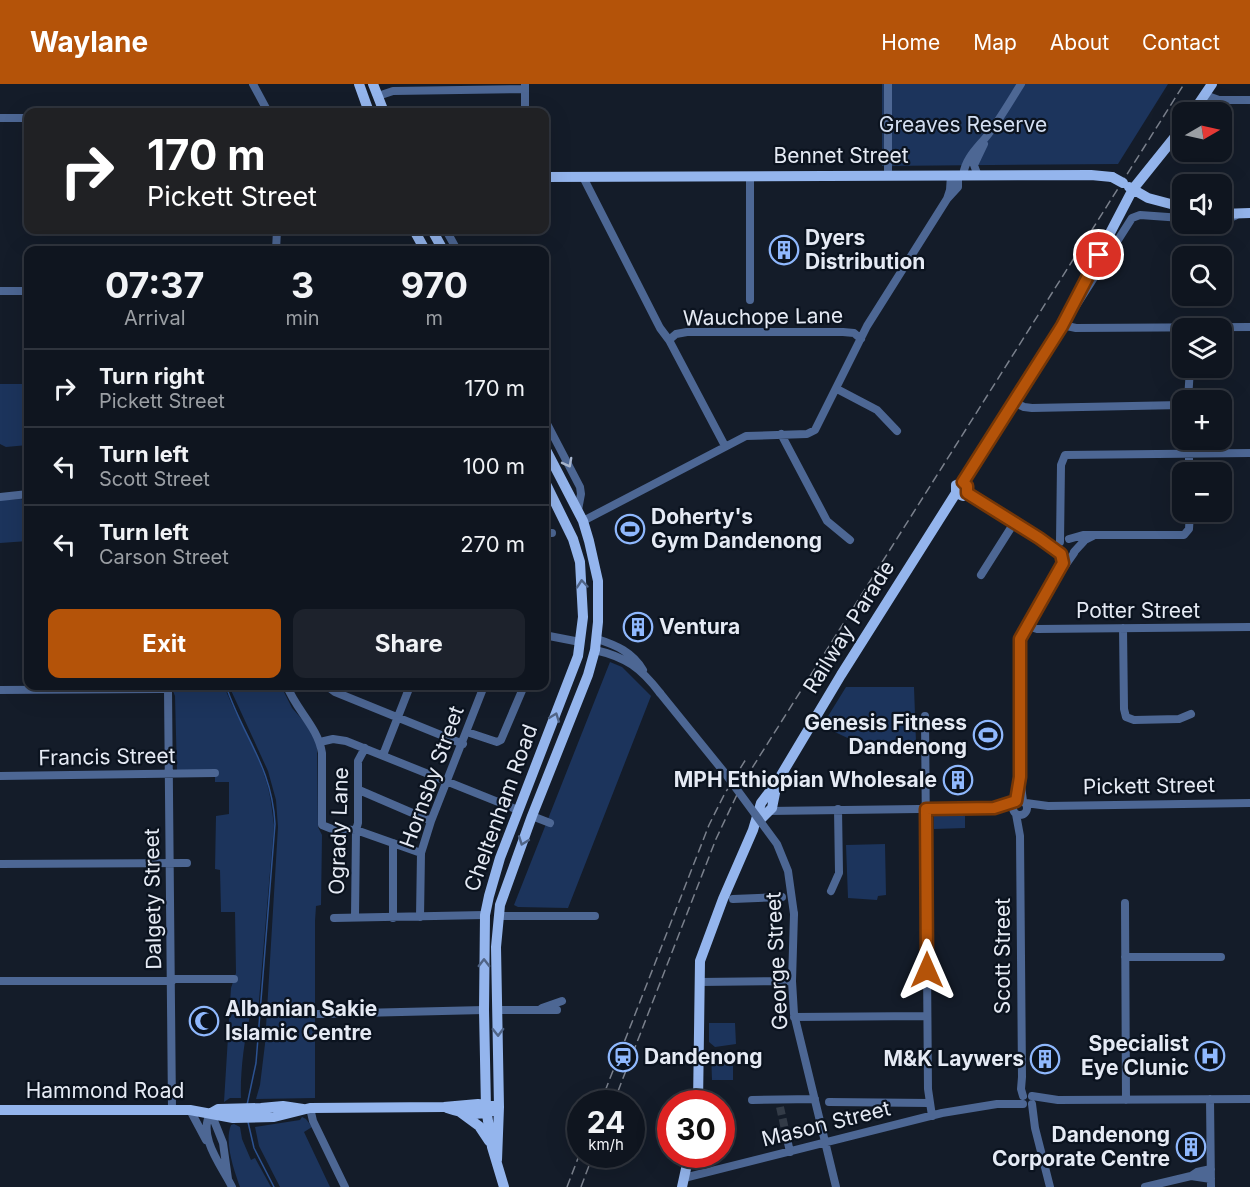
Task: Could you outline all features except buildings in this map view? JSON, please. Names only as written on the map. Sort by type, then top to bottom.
[{"type":"main road","points":[[359,84],[368,108]]},
{"type":"main road","points":[[373,84],[384,108]]},
{"type":"main road","points":[[1200,102],[1212,84]]},
{"type":"main road","name":"Railway Parade","points":[[767,805],[777,782],[841,675],[962,489],[1065,322],[1128,186],[1172,139]]},
{"type":"main road","name":"Bennet Street","points":[[549,177],[1091,175],[1112,177],[1150,198],[1172,204]]},
{"type":"main road","points":[[1232,214],[1247,213]]},
{"type":"main road","name":"Cheltenham Road","points":[[497,1160],[499,1107],[496,947],[499,916],[504,892],[532,816],[585,684],[596,644],[599,605],[598,581],[583,521],[549,455]]},
{"type":"main road","name":"Cheltenham Road","points":[[504,1187],[492,1147],[487,1108],[484,1010],[485,915],[497,867],[578,656],[583,608],[580,562],[573,539],[549,490]]},
{"type":"main road","points":[[580,642],[596,644]]},
{"type":"main road","points":[[698,1090],[701,958],[723,899],[753,830],[767,805]]},
{"type":"main road","points":[[518,810],[532,816]]},
{"type":"main road","points":[[485,915],[499,916]]},
{"type":"main road","points":[[484,1010],[498,1010]]},
{"type":"main road","name":"Hammond Road","points":[[0,1110],[190,1110],[211,1113],[218,1109],[233,1115],[262,1113],[286,1106],[307,1108],[444,1107],[457,1104],[487,1108]]},
{"type":"main road","name":"Hammond Road","points":[[444,1107],[459,1112],[487,1108]]},
{"type":"main road","points":[[487,1108],[499,1107]]},
{"type":"main road","points":[[459,1112],[480,1128],[492,1147]]},
{"type":"main road","points":[[683,1183],[686,1168]]},
{"type":"street","points":[[254,84],[264,108]]},
{"type":"street","points":[[888,84],[888,176]]},
{"type":"street","points":[[583,521],[748,435],[807,434],[815,430],[861,339],[947,199],[958,188],[957,175],[1021,84]]},
{"type":"street","points":[[378,97],[393,91],[525,87],[525,108]]},
{"type":"street","points":[[1205,95],[1219,100],[1250,100]]},
{"type":"street","points":[[0,118],[24,118]]},
{"type":"street","points":[[978,176],[975,164],[989,132]]},
{"type":"street","points":[[750,176],[750,300]]},
{"type":"street","name":"Wauchope Lane","points":[[583,177],[660,328],[669,340],[682,333],[699,332],[843,332],[855,334],[861,339]]},
{"type":"street","points":[[1232,218],[1247,213]]},
{"type":"street","points":[[1172,217],[1140,215],[1133,217],[1065,322],[1071,328],[1172,328]]},
{"type":"street","points":[[0,291],[24,291]]},
{"type":"street","points":[[1232,327],[1250,327]]},
{"type":"street","points":[[669,340],[725,446]]},
{"type":"street","points":[[837,389],[877,410],[897,430]]},
{"type":"street","points":[[1015,403],[1032,408],[1172,405]]},
{"type":"street","points":[[549,428],[580,487],[578,510]]},
{"type":"street","points":[[781,434],[827,521],[850,540]]},
{"type":"street","points":[[1064,540],[1061,518],[1061,465],[1065,455],[1250,453]]},
{"type":"street","points":[[1189,454],[1189,462]]},
{"type":"street","points":[[962,489],[1060,554],[1068,556],[1074,553],[1075,544],[1064,540],[1039,538]]},
{"type":"street","points":[[0,497],[24,494]]},
{"type":"street","points":[[1060,554],[1058,548],[1064,540],[1080,535],[1184,535],[1189,529],[1189,522]]},
{"type":"street","points":[[982,575],[1014,523]]},
{"type":"street","name":"Scott Street","points":[[1054,580],[1083,541],[1093,536]]},
{"type":"street","name":"Scott Street","points":[[1050,1187],[1028,1100],[1021,1089],[1020,637],[1062,565],[1060,554]]},
{"type":"street","name":"Potter Street","points":[[1027,626],[1038,629],[1250,627]]},
{"type":"street","points":[[1123,628],[1125,716],[1134,720],[1179,719],[1191,714]]},
{"type":"street","points":[[549,636],[580,642]]},
{"type":"street","name":"George Street","points":[[596,644],[624,658],[646,676],[731,782],[777,844],[788,871],[794,914],[792,981],[794,1017],[836,1187]]},
{"type":"street","points":[[0,690],[24,688]]},
{"type":"street","name":"Dalgety Street","points":[[168,690],[172,1110]]},
{"type":"street","points":[[288,690],[320,741],[322,753],[320,819],[324,828],[356,830],[421,853]]},
{"type":"street","points":[[332,690],[463,744]]},
{"type":"street","points":[[383,755],[408,690]]},
{"type":"street","name":"Hornsby Street","points":[[420,917],[421,853],[431,821],[483,690]]},
{"type":"street","points":[[467,732],[497,742],[501,740],[522,690]]},
{"type":"street","points":[[925,716],[927,1016],[929,1103],[932,1116]]},
{"type":"street","points":[[320,741],[341,739],[518,810]]},
{"type":"street","name":"Ogrady Lane","points":[[355,917],[358,761],[365,748]]},
{"type":"street","name":"Francis Street","points":[[0,776],[215,773]]},
{"type":"street","points":[[359,790],[431,821]]},
{"type":"street","name":"Pickett Street","points":[[767,805],[797,810],[1250,803]]},
{"type":"street","points":[[831,891],[839,872],[837,809]]},
{"type":"street","points":[[532,816],[550,823]]},
{"type":"street","points":[[393,843],[393,918]]},
{"type":"street","points":[[0,864],[187,863]]},
{"type":"street","points":[[733,899],[782,897]]},
{"type":"street","points":[[1125,903],[1126,1100]]},
{"type":"street","points":[[334,918],[485,915]]},
{"type":"street","points":[[499,916],[595,916]]},
{"type":"street","points":[[1125,957],[1221,957]]},
{"type":"street","points":[[0,981],[234,979]]},
{"type":"street","points":[[699,982],[792,981]]},
{"type":"street","points":[[536,1010],[562,1001]]},
{"type":"street","points":[[318,1014],[484,1010]]},
{"type":"street","points":[[498,1010],[557,1010]]},
{"type":"street","points":[[794,1017],[927,1016]]},
{"type":"street","points":[[752,1100],[780,1104],[814,1099]]},
{"type":"street","name":"Mason Street","points":[[942,1113],[955,1107],[998,1099],[1028,1100]]},
{"type":"street","points":[[1191,1176],[1211,1183],[1210,1099]]},
{"type":"street","points":[[1028,1100],[1250,1099]]},
{"type":"street","name":"Mason Street","points":[[683,1183],[790,1152],[942,1113],[1028,1100]]},
{"type":"street","points":[[829,1102],[929,1103]]},
{"type":"street","points":[[307,1108],[345,1187]]},
{"type":"street","points":[[190,1110],[219,1167],[230,1183]]},
{"type":"street","points":[[211,1113],[208,1117],[207,1131],[212,1151]]},
{"type":"street","points":[[211,1113],[221,1137],[230,1183]]},
{"type":"street","points":[[221,1137],[223,1127],[233,1115]]},
{"type":"street","points":[[788,1143],[790,1152]]},
{"type":"street","points":[[1145,1187],[1211,1169]]},
{"type":"green space","name":"Greaves Reserve","points":[[882,84],[1168,84],[1118,164],[882,166]]},
{"type":"green space","points":[[0,384],[24,384],[24,445],[6,447],[0,444]]},
{"type":"green space","points":[[21,499],[24,501],[24,541],[0,543],[0,500]]},
{"type":"green space","points":[[610,662],[622,667],[651,696],[568,908],[518,907],[514,905]]},
{"type":"green space","points":[[846,687],[914,687],[916,742],[854,741],[822,726]]},
{"type":"green space","points":[[173,690],[226,690],[263,771],[270,794],[274,825],[258,1012],[250,1016],[248,1025],[244,1046],[241,1098],[230,1098],[224,1102],[231,988],[236,973],[235,912],[221,912],[220,870],[215,869],[216,816],[229,814],[229,782],[215,782],[215,771],[177,772],[175,696]]},
{"type":"green space","points":[[231,690],[283,690],[292,708],[308,726],[317,744],[318,827],[322,835],[321,905],[316,906],[315,921],[315,1098],[256,1099],[265,1044],[278,827],[276,800],[268,771]]},
{"type":"green space","points":[[934,816],[965,816],[965,828],[934,829]]},
{"type":"green space","points":[[885,844],[886,895],[878,896],[877,900],[848,898],[846,845]]},
{"type":"green space","points":[[709,1023],[735,1023],[736,1044],[715,1047],[709,1042]]},
{"type":"green space","points":[[711,1052],[733,1052],[733,1080],[712,1080]]},
{"type":"green space","points":[[302,1117],[312,1127],[304,1132],[330,1187],[280,1187],[259,1146],[255,1127],[300,1120]]},
{"type":"green space","points":[[231,1125],[240,1127],[242,1139],[251,1160],[255,1158],[271,1187],[240,1187],[229,1148],[229,1132]]},
{"type":"waterway","points":[[228,690],[263,768],[273,804],[275,824],[256,1063],[247,1105]]},
{"type":"waterway","points":[[248,1122],[254,1148],[274,1187]]},
{"type":"tunnel","points":[[780,1107],[788,1143]]},
{"type":"railway","points":[[618,1090],[716,839],[742,784],[1184,84]]},
{"type":"railway","points":[[605,1090],[709,825],[746,759]]},
{"type":"railway","points":[[567,1187],[574,1168]]},
{"type":"railway","points":[[581,1187],[588,1168]]},
{"type":"place","name":"Dyers Distribution","points":[[784,250]]},
{"type":"place","name":"Doherty's Gym Dandenong","points":[[630,529]]},
{"type":"place","name":"Ventura","points":[[638,627]]},
{"type":"place","name":"Genesis Fitness Dandenong","points":[[988,735]]},
{"type":"place","name":"MPH Ethiopian Wholesale","points":[[958,780]]},
{"type":"place","name":"Albanian Sakie Islamic Centre","points":[[204,1021]]},
{"type":"place","name":"Specialist Eye Clunic","points":[[1210,1056]]},
{"type":"place","name":"Dandenong","points":[[623,1057]]},
{"type":"place","name":"M&K Laywers","points":[[1045,1059]]},
{"type":"place","name":"Dandenong Corporate Centre","points":[[1191,1147]]},
{"type":"route","points":[[927,970],[926,809],[994,808],[1015,803],[1020,777],[1020,639],[1063,563],[1062,556],[1039,538],[967,493],[967,486],[963,482],[1062,326],[1099,255]]}]
